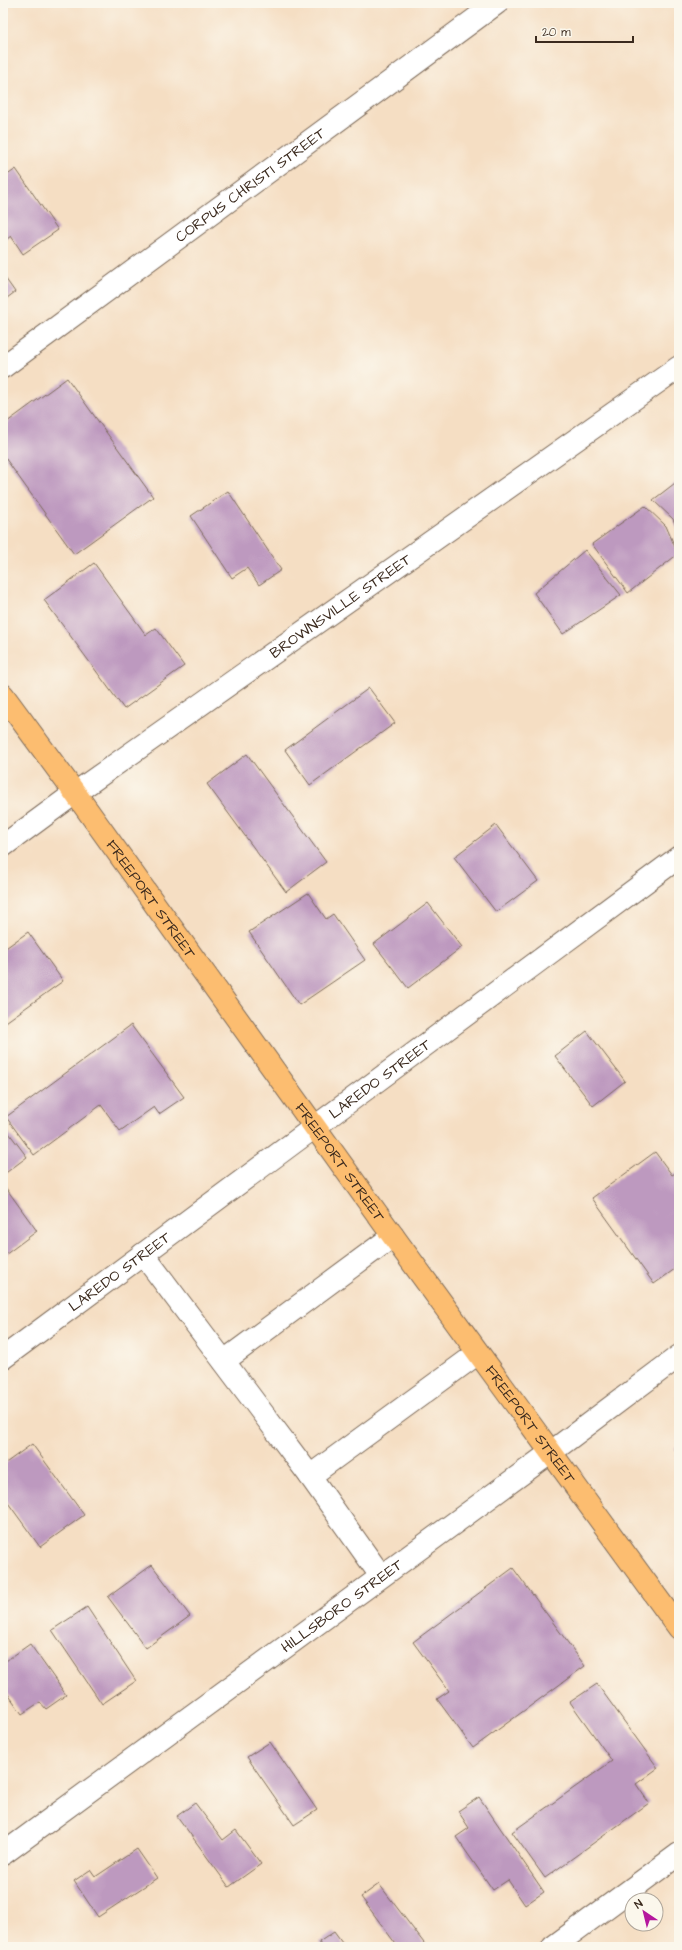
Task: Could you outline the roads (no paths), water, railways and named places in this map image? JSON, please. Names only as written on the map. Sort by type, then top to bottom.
[{"type":"main road","name":"FREEPORT STREET","points":[[3,695],[478,1353],[679,1628]]},
{"type":"street","name":"CORPUS CHRISTI STREET","points":[[3,367],[498,3]]},
{"type":"street","name":"BROWNSVILLE STREET","points":[[3,846],[75,793],[679,366]]},
{"type":"street","name":"LAREDO STREET","points":[[3,1358],[679,858]]},
{"type":"street","points":[[224,1361],[394,1236]]},
{"type":"street","points":[[144,1254],[310,1476],[381,1576]]},
{"type":"street","points":[[310,1476],[478,1353]]},
{"type":"street","name":"HILLSBORO STREET","points":[[3,1854],[679,1356]]},
{"type":"street","points":[[553,1947],[679,1854]]}]
